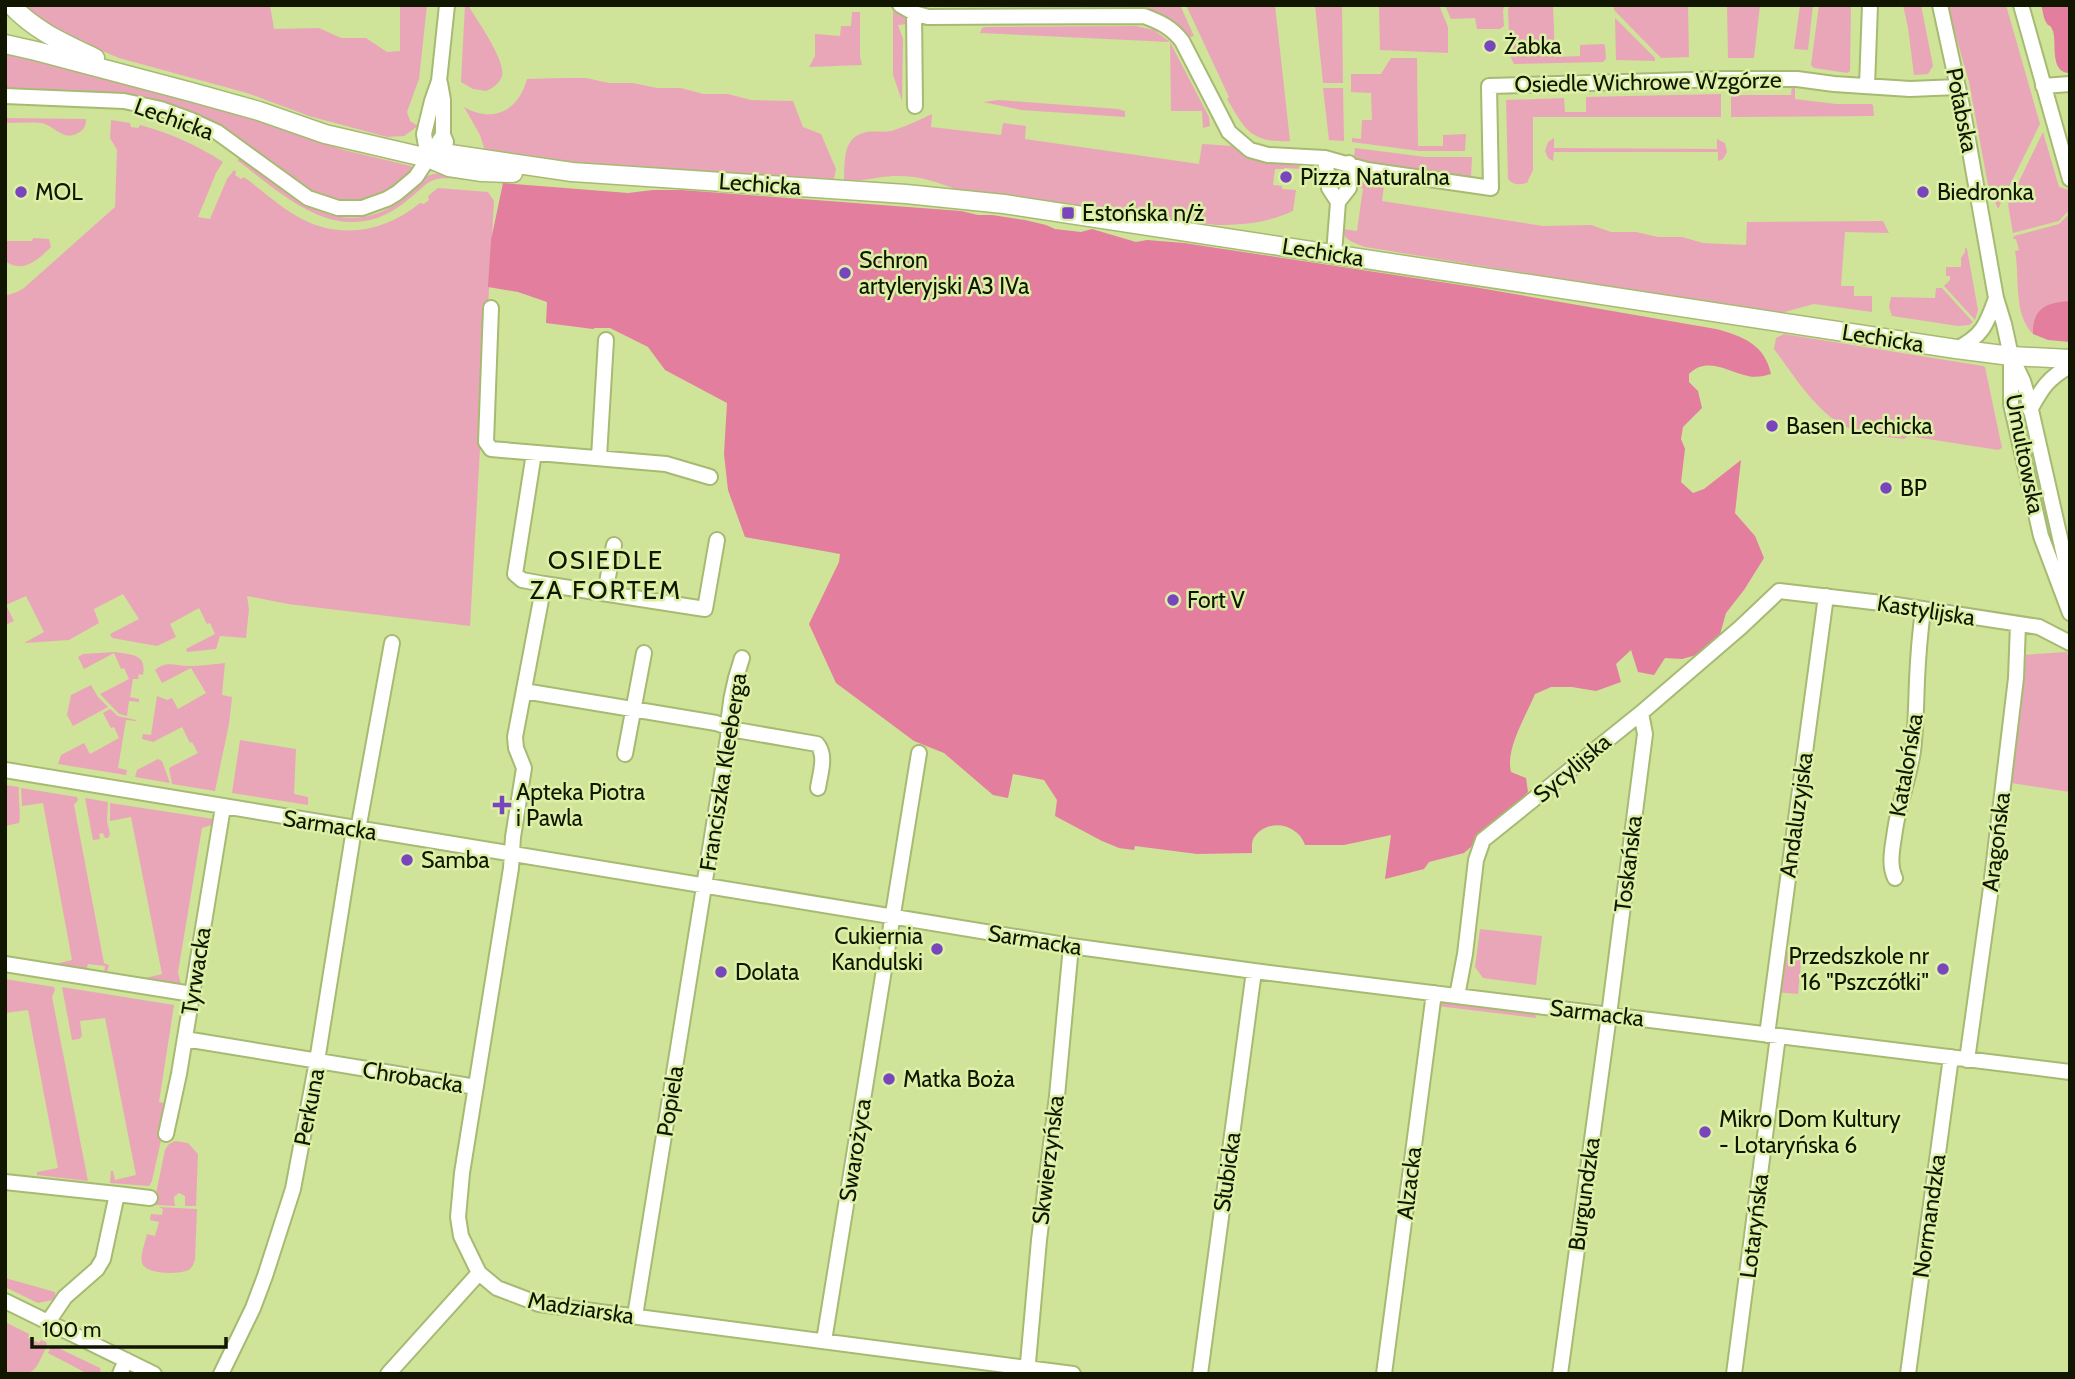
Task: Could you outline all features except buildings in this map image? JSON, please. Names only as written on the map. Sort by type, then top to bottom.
[{"type":"main road","points":[[11,5],[46,35],[140,79]]},
{"type":"main road","name":"Lechicka","points":[[5,44],[259,111],[325,134],[428,158],[449,167],[482,172],[572,172],[906,194],[1004,204],[1956,349],[2011,356],[2070,359]]},
{"type":"main road","name":"Lechicka","points":[[428,158],[450,154],[572,172]]},
{"type":"street","points":[[428,158],[424,134],[439,81],[447,5]]},
{"type":"street","points":[[900,5],[928,17],[1144,16],[1173,30],[1182,41],[1229,132],[1239,142],[1250,150],[1268,155],[1325,158],[1349,163],[1349,188],[1338,202],[1334,254]]},
{"type":"street","points":[[1867,86],[1870,5]]},
{"type":"street","name":"Połabska","points":[[1940,5],[1958,87],[1996,298],[2011,356]]},
{"type":"street","points":[[2021,5],[2070,179]]},
{"type":"street","points":[[914,13],[915,106]]},
{"type":"street","name":"Osiedle Wichrowe Wzgórze","points":[[1349,163],[1367,170],[1491,188],[1489,86],[1797,79],[1910,89],[1958,87]]},
{"type":"street","points":[[439,81],[443,100],[443,135],[450,154]]},
{"type":"street","points":[[2043,86],[2070,84]]},
{"type":"street","name":"Lechicka","points":[[5,96],[124,101],[161,109],[216,132],[308,198],[338,208],[362,208],[387,199],[415,177],[428,158]]},
{"type":"street","points":[[428,158],[443,135]]},
{"type":"street","points":[[1325,158],[1329,188],[1338,202]]},
{"type":"street","points":[[1956,349],[1966,345],[1982,332],[1988,323],[1996,298]]},
{"type":"street","points":[[491,308],[486,442],[491,449],[666,464],[710,477]]},
{"type":"street","points":[[599,457],[606,340]]},
{"type":"street","name":"Umultowska","points":[[2011,356],[2023,381],[2031,410],[2070,582]]},
{"type":"street","name":"Umultowska","points":[[2011,356],[2011,404],[2041,536],[2070,614]]},
{"type":"street","points":[[2031,410],[2040,390],[2054,375],[2070,366]]},
{"type":"street","points":[[534,453],[515,574],[522,580],[705,609],[716,540]]},
{"type":"street","points":[[605,593],[614,545]]},
{"type":"street","points":[[388,1374],[479,1273],[461,1236],[458,1217],[462,1173],[511,869],[513,837],[524,768],[515,742],[544,584]]},
{"type":"street","name":"Kastylijska","points":[[1779,591],[2039,627],[2070,643]]},
{"type":"street","name":"Sycylijska","points":[[1457,996],[1465,954],[1476,860],[1483,840],[1641,713],[1779,591]]},
{"type":"street","name":"Andaluzyjska","points":[[1773,1035],[1826,596]]},
{"type":"street","name":"Katalońska","points":[[1895,878],[1891,865],[1892,851],[1898,808],[1913,752],[1923,610]]},
{"type":"street","name":"Aragońska","points":[[1967,1059],[2016,678],[2018,624]]},
{"type":"street","name":"Perkuna","points":[[221,1374],[253,1308],[293,1189],[356,829],[392,643]]},
{"type":"street","points":[[625,754],[644,653]]},
{"type":"street","name":"Franciszka Kleeberga","points":[[705,886],[728,714],[733,684],[742,657]]},
{"type":"street","points":[[524,691],[716,723],[736,730],[817,744],[821,747],[822,754],[818,788]]},
{"type":"street","name":"Toskańska","points":[[1609,1015],[1645,734],[1641,713]]},
{"type":"street","name":"Swarożyca","points":[[824,1341],[919,753]]},
{"type":"street","name":"Sarmacka","points":[[5,770],[80,789],[223,807],[1071,946],[2070,1072]]},
{"type":"street","name":"Tyrwacka","points":[[166,1134],[185,1039],[223,807]]},
{"type":"street","name":"Popiela","points":[[635,1316],[705,886]]},
{"type":"street","name":"Skwierzyńska","points":[[1027,1371],[1071,946]]},
{"type":"street","points":[[5,964],[192,994]]},
{"type":"street","name":"Słubicka","points":[[1199,1374],[1254,971]]},
{"type":"street","name":"Alzacka","points":[[1384,1374],[1434,993]]},
{"type":"street","name":"Burgundzka","points":[[1560,1374],[1609,1015]]},
{"type":"street","name":"Lotaryńska","points":[[1734,1374],[1773,1035]]},
{"type":"street","name":"Chrobacka","points":[[185,1039],[476,1087]]},
{"type":"street","name":"Normandzka","points":[[1908,1374],[1951,1057]]},
{"type":"street","points":[[5,1182],[150,1198]]},
{"type":"street","points":[[48,1322],[65,1297],[97,1269],[103,1259],[117,1194]]},
{"type":"street","name":"Madziarska","points":[[479,1273],[497,1288],[539,1304],[824,1341],[1027,1371],[1073,1374]]},
{"type":"street","points":[[5,1301],[48,1322],[123,1367],[154,1374]]},
{"type":"shaded area","points":[[22,5],[270,5],[274,29],[319,28],[341,38],[366,38],[387,52],[400,51],[400,5],[427,5],[419,79],[407,112],[410,121],[418,126],[404,136],[387,137],[309,116],[247,93],[119,58],[53,30]]},
{"type":"shaded area","points":[[465,5],[468,5],[500,60],[500,81],[486,91],[473,89],[461,82]]},
{"type":"shaded area","points":[[1126,5],[1180,5],[1194,36],[1190,37],[1176,23],[1160,13]]},
{"type":"shaded area","points":[[1186,5],[1275,5],[1290,141],[1266,140],[1244,126],[1227,99],[1229,97]]},
{"type":"shaded area","points":[[1315,5],[1342,5],[1343,83],[1323,83]]},
{"type":"shaded area","points":[[1379,5],[1439,5],[1448,27],[1448,53],[1380,50]]},
{"type":"shaded area","points":[[1445,5],[1505,5],[1504,26],[1500,29],[1477,29],[1475,18],[1451,19]]},
{"type":"shaded area","points":[[1510,5],[1553,5],[1555,57],[1580,56],[1580,45],[1603,44],[1606,59],[1603,62],[1514,64],[1510,56]]},
{"type":"shaded area","points":[[1614,5],[1688,5],[1689,57],[1661,58],[1614,10]]},
{"type":"shaded area","points":[[1727,5],[1760,5],[1754,58],[1728,58]]},
{"type":"shaded area","points":[[1800,5],[1813,5],[1808,50],[1794,49]]},
{"type":"shaded area","points":[[1819,5],[1851,5],[1850,71],[1847,73],[1814,68],[1811,65]]},
{"type":"shaded area","points":[[1903,5],[1921,5],[1933,66],[1928,74],[1914,75]]},
{"type":"shaded area","points":[[1947,5],[2006,5],[2040,124],[1998,209],[1988,185],[1969,82]]},
{"type":"shaded area","points":[[2041,5],[2070,5],[2070,73],[2063,72],[2056,63],[2053,31],[2045,20]]},
{"type":"shaded area","points":[[893,11],[906,18],[908,24],[898,25],[903,39],[902,101],[893,75]]},
{"type":"shaded area","points":[[852,12],[860,12],[862,65],[809,67],[815,56],[815,34],[840,36],[841,26],[851,26]]},
{"type":"shaded area","points":[[1615,18],[1655,58],[1655,61],[1616,60]]},
{"type":"shaded area","points":[[1136,26],[1154,30],[1170,42],[980,33],[982,28],[986,27]]},
{"type":"shaded area","points":[[1170,42],[1209,117],[1210,126],[1203,128],[1202,111],[1171,111]]},
{"type":"shaded area","points":[[5,52],[241,115],[344,150],[411,166],[413,169],[403,181],[378,196],[350,202],[321,197],[232,133],[194,113],[168,104],[116,93],[5,89]]},
{"type":"shaded area","points":[[1391,58],[1417,58],[1418,146],[1443,146],[1443,135],[1466,134],[1465,151],[1419,151],[1352,142],[1352,138],[1361,139],[1362,120],[1372,120],[1371,93],[1351,92],[1351,74],[1381,74]]},
{"type":"shaded area","points":[[586,78],[609,83],[681,88],[703,94],[728,94],[751,100],[793,101],[803,127],[821,134],[836,169],[834,179],[487,157],[480,135],[464,107],[475,112],[495,114],[518,99],[527,79]]},
{"type":"shaded area","points":[[1792,85],[1795,85],[1795,99],[1836,104],[1871,104],[1874,116],[1731,117],[1731,95],[1791,95]]},
{"type":"shaded area","points":[[1323,88],[1343,88],[1344,141],[1329,140]]},
{"type":"shaded area","points":[[1721,94],[1721,117],[1533,117],[1533,170],[1527,183],[1516,184],[1508,179],[1506,100],[1564,98],[1565,112],[1586,112],[1586,97]]},
{"type":"shaded area","points":[[999,100],[1118,109],[1125,111],[1125,117],[1021,110],[983,102]]},
{"type":"shaded area","points":[[932,114],[931,127],[1001,135],[1003,123],[1026,126],[1025,139],[1199,164],[1202,144],[1233,146],[1247,157],[1256,160],[1301,166],[1302,169],[1275,169],[1273,185],[1296,190],[1293,211],[1265,221],[1227,225],[958,190],[910,176],[844,180],[846,152],[851,140],[856,136],[866,132],[891,131]]},
{"type":"shaded area","points":[[5,118],[86,119],[82,131],[67,136],[46,124],[5,123]]},
{"type":"shaded area","points":[[111,120],[130,123],[131,127],[138,128],[140,125],[173,136],[223,162],[198,217],[210,219],[227,179],[234,170],[235,175],[241,179],[244,177],[294,215],[317,225],[348,231],[378,226],[393,220],[420,203],[424,204],[429,200],[428,196],[438,188],[488,192],[494,201],[470,626],[288,604],[247,596],[249,609],[246,638],[220,636],[216,649],[187,652],[186,649],[215,634],[199,608],[170,624],[176,637],[157,646],[112,638],[110,634],[139,619],[123,594],[94,609],[99,623],[69,640],[24,643],[44,632],[26,596],[6,605],[14,621],[5,625],[5,296],[24,288],[115,207],[117,150],[110,138]]},
{"type":"shaded area","points":[[2043,132],[2059,187],[2069,190],[2070,209],[2059,221],[2013,233],[2008,204]]},
{"type":"shaded area","points":[[1554,138],[1554,148],[1717,149],[1717,139],[1725,143],[1727,152],[1723,159],[1718,161],[1718,152],[1554,152],[1553,161],[1545,151],[1548,142]]},
{"type":"shaded area","points":[[1355,148],[1426,157],[1472,157],[1471,177],[1462,178],[1357,161],[1354,158]]},
{"type":"shaded area","points":[[243,159],[278,187],[316,209],[335,216],[356,218],[377,213],[399,202],[424,178],[432,174],[470,178],[436,179],[381,216],[358,222],[337,221],[295,203],[237,160]]},
{"type":"shaded area","points":[[1364,176],[1385,178],[1382,201],[1543,226],[1591,225],[1611,232],[1636,232],[1658,237],[1682,237],[1703,243],[1746,245],[1747,222],[1883,221],[1889,233],[1845,232],[1841,286],[1854,286],[1854,296],[1872,296],[1872,312],[1814,304],[1777,314],[1365,247],[1348,239],[1343,229],[1357,231],[1363,188],[1354,188],[1356,181]]},
{"type":"shaded area","points":[[503,183],[628,193],[682,190],[961,211],[1025,220],[1055,229],[1081,232],[1092,229],[1136,242],[1147,240],[1184,243],[1474,287],[1716,329],[1751,343],[1764,356],[1771,374],[1751,377],[1718,367],[1703,366],[1689,374],[1689,382],[1698,391],[1702,408],[1683,427],[1681,439],[1685,449],[1681,482],[1693,493],[1704,489],[1741,460],[1735,513],[1755,536],[1764,558],[1726,613],[1719,638],[1700,654],[1682,659],[1665,658],[1654,675],[1638,672],[1631,650],[1616,664],[1621,682],[1596,691],[1551,687],[1535,694],[1514,743],[1510,763],[1511,772],[1526,778],[1528,792],[1503,819],[1464,853],[1429,862],[1424,869],[1385,879],[1391,835],[1344,845],[1305,845],[1290,828],[1275,825],[1261,830],[1255,836],[1252,853],[1197,854],[1135,846],[1134,850],[1119,848],[1055,816],[1057,800],[1044,780],[1013,774],[1008,798],[993,795],[944,753],[914,741],[836,683],[809,624],[839,562],[840,554],[745,537],[728,490],[724,454],[727,403],[665,370],[648,347],[610,328],[593,329],[546,323],[547,302],[518,292],[488,287],[491,240]]},
{"type":"shaded area","points":[[2070,213],[2070,301],[2042,308],[2035,318],[2033,334],[2022,316],[2015,251],[2019,250],[2016,239],[2013,239],[2014,236],[2059,224]]},
{"type":"shaded area","points":[[33,238],[49,239],[51,247],[35,261],[24,266],[5,261],[5,241],[32,241]]},
{"type":"shaded area","points":[[1965,247],[1978,310],[1975,320],[1944,286],[1950,280],[1950,276],[1946,276],[1946,267],[1961,267]]},
{"type":"shaded area","points":[[1936,288],[1942,288],[1973,322],[1958,326],[1892,316],[1889,307],[1891,297],[1935,298]]},
{"type":"shaded area","points":[[2070,301],[2070,342],[2048,340],[2033,334],[2035,318],[2042,308]]},
{"type":"shaded area","points":[[1784,334],[1985,367],[2002,448],[1998,450],[1909,436],[1904,439],[1879,436],[1842,425],[1809,396],[1774,349],[1776,338]]},
{"type":"shaded area","points":[[115,652],[136,656],[144,668],[143,675],[139,674],[138,679],[133,679],[130,697],[139,699],[139,702],[129,701],[127,716],[119,714],[100,694],[129,679],[114,653],[84,669],[78,657],[83,654]]},
{"type":"shaded area","points":[[2067,652],[2070,662],[2070,792],[2011,783],[2021,655]]},
{"type":"shaded area","points":[[225,663],[222,695],[232,697],[215,791],[172,784],[169,768],[198,753],[182,727],[153,742],[142,739],[143,734],[151,735],[157,696],[167,700],[172,698],[178,709],[206,693],[191,668],[162,683],[155,670],[167,664],[194,666]]},
{"type":"shaded area","points":[[91,685],[108,707],[73,726],[67,715],[71,695]]},
{"type":"shaded area","points":[[110,709],[118,716],[136,720],[126,720],[118,768],[127,770],[126,775],[58,764],[61,755],[84,743],[90,754],[119,738],[103,713]]},
{"type":"shaded area","points":[[240,740],[296,749],[294,794],[308,797],[308,805],[232,793]]},
{"type":"shaded area","points":[[158,759],[162,761],[170,783],[135,777],[137,770]]},
{"type":"shaded area","points":[[5,785],[19,787],[20,816],[19,823],[5,826]]},
{"type":"shaded area","points":[[21,788],[77,797],[74,805],[104,963],[109,965],[107,972],[104,972],[105,966],[88,964],[86,971],[51,965],[72,960],[43,803],[22,806]]},
{"type":"shaded area","points":[[85,798],[108,802],[108,838],[105,838],[103,833],[99,834],[100,839],[93,840]]},
{"type":"shaded area","points":[[110,803],[214,819],[215,824],[202,828],[178,972],[181,985],[141,979],[162,974],[131,817],[110,821]]},
{"type":"shaded area","points":[[1480,929],[1542,936],[1536,985],[1483,978],[1475,967]]},
{"type":"shaded area","points":[[1782,951],[1802,953],[1798,994],[1776,992]]},
{"type":"shaded area","points":[[5,979],[54,987],[52,997],[88,1181],[37,1175],[37,1172],[58,1168],[28,1010],[5,1013]]},
{"type":"shaded area","points":[[62,987],[174,1005],[159,1102],[169,1104],[149,1186],[110,1183],[111,1171],[115,1180],[136,1175],[105,1018],[80,1021],[82,1036],[72,1040]]},
{"type":"shaded area","points":[[1441,1001],[1535,1013],[1536,1018],[1437,1006]]},
{"type":"shaded area","points":[[175,1141],[188,1143],[198,1154],[196,1206],[185,1206],[185,1196],[179,1193],[174,1197],[175,1206],[154,1203],[165,1150]]},
{"type":"shaded area","points":[[159,1207],[197,1209],[195,1259],[191,1268],[186,1271],[156,1272],[142,1263],[147,1234],[155,1236],[159,1222],[150,1220],[151,1214],[162,1215],[163,1209]]},
{"type":"shaded area","points":[[5,1278],[55,1292],[56,1301],[38,1303],[5,1287]]},
{"type":"shaded area","points":[[5,1322],[29,1334],[28,1338],[39,1343],[41,1340],[46,1342],[47,1346],[39,1362],[29,1373],[5,1374]]},
{"type":"shaded area","points":[[54,1346],[100,1368],[101,1374],[88,1374],[48,1353]]},
{"type":"place","name":"Żabka","points":[[1490,46]]},
{"type":"place","name":"Pizza Naturalna","points":[[1286,177]]},
{"type":"place","name":"MOL","points":[[21,192]]},
{"type":"place","name":"Biedronka","points":[[1923,192]]},
{"type":"place","name":"Estońska n/ż","points":[[1068,213]]},
{"type":"place","name":"Schron artyleryjski A3 IVa","points":[[845,273]]},
{"type":"place","name":"Basen Lechicka","points":[[1772,426]]},
{"type":"place","name":"BP","points":[[1886,488]]},
{"type":"place","name":"Fort V","points":[[1173,600]]},
{"type":"place","name":"Apteka Piotra i Pawla","points":[[502,805]]},
{"type":"place","name":"Samba","points":[[407,860]]},
{"type":"place","name":"Cukiernia Kandulski","points":[[937,949]]},
{"type":"place","name":"Przedszkole nr 16 \"Pszczółki\"","points":[[1943,969]]},
{"type":"place","name":"Dolata","points":[[721,972]]},
{"type":"place","name":"Matka Boża","points":[[889,1079]]},
{"type":"place","name":"Mikro Dom Kultury - Lotaryńska 6","points":[[1705,1132]]},
{"type":"district","name":"OSIEDLE ZA FORTEM","points":[[606,575]]}]
